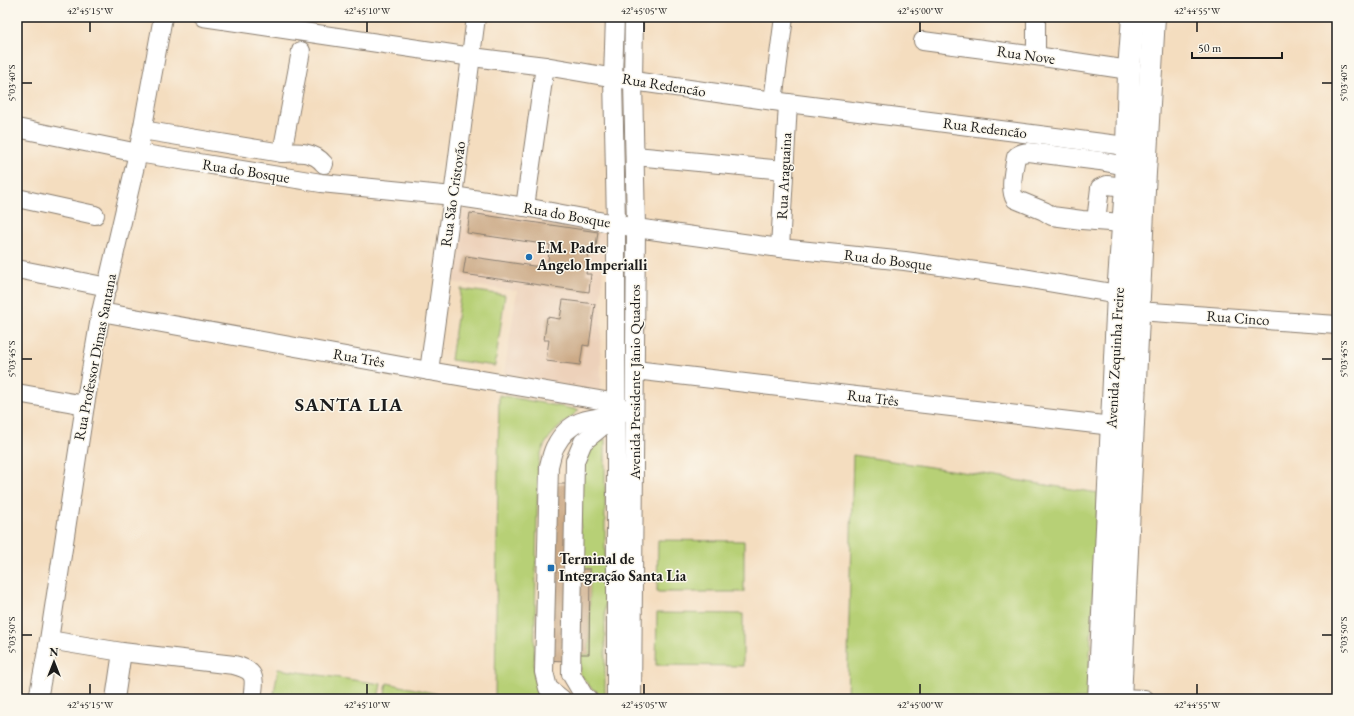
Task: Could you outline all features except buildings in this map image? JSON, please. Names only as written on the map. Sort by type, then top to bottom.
[{"type":"main road","name":"Avenida Zequinha Freire","points":[[1120,698],[1138,312],[1130,172],[1129,70],[1133,17]]},
{"type":"main road","name":"Avenida Zequinha Freire","points":[[1098,699],[1118,294],[1123,223],[1154,17]]},
{"type":"street","name":"Rua Professor Dimas Santana","points":[[38,699],[49,640],[85,405],[101,312],[138,153],[163,17]]},
{"type":"street","name":"Rua Redencão","points":[[202,17],[472,57],[545,66],[634,81],[781,102],[1130,172]]},
{"type":"street","name":"Rua São Cristovão","points":[[429,371],[472,57],[476,17]]},
{"type":"street","name":"Avenida Presidente Jânio Quadros","points":[[615,17],[613,77],[616,224],[616,699]]},
{"type":"street","name":"Avenida Presidente Jânio Quadros","points":[[632,699],[636,228],[634,17]]},
{"type":"street","name":"Rua Araguaina","points":[[780,248],[784,170],[781,102],[784,17]]},
{"type":"street","points":[[1036,17],[1036,56]]},
{"type":"street","name":"Rua Nove","points":[[923,41],[1129,70]]},
{"type":"street","points":[[282,153],[301,51]]},
{"type":"street","points":[[525,207],[545,66]]},
{"type":"street","name":"Rua do Bosque","points":[[17,128],[138,153],[322,183],[453,196],[525,207],[636,228],[780,248],[905,261],[1018,277],[1118,294]]},
{"type":"street","points":[[142,130],[282,153],[295,152],[310,154],[320,159],[324,164]]},
{"type":"street","points":[[1123,223],[1052,216],[1044,211],[1015,199],[1012,188],[1016,157],[1017,154],[1028,152],[1100,162],[1130,172]]},
{"type":"street","points":[[636,156],[784,170]]},
{"type":"street","points":[[1096,221],[1100,188],[1130,172]]},
{"type":"street","points":[[17,198],[95,215]]},
{"type":"street","points":[[17,269],[108,287]]},
{"type":"street","name":"Rua Três","points":[[101,312],[429,371],[616,409]]},
{"type":"street","name":"Rua Cinco","points":[[1138,312],[1337,325]]},
{"type":"street","name":"Rua Três","points":[[635,370],[1112,426]]},
{"type":"street","points":[[17,393],[85,405]]},
{"type":"street","points":[[616,409],[635,424]]},
{"type":"street","points":[[562,699],[548,688],[544,672],[549,466],[555,446],[568,428],[616,409]]},
{"type":"street","points":[[588,699],[584,696],[571,674],[576,461],[583,442],[616,409]]},
{"type":"street","points":[[49,640],[122,652],[234,664],[247,668],[251,672],[254,677],[253,691]]},
{"type":"street","points":[[115,699],[122,652]]},
{"type":"street","points":[[1120,698],[1145,699]]},
{"type":"shaded area","points":[[461,208],[605,231],[601,302],[601,391],[504,374],[517,291],[450,282]]},
{"type":"green space","points":[[461,289],[505,295],[495,366],[451,360]]},
{"type":"green space","points":[[499,395],[579,410],[552,434],[543,448],[538,467],[534,673],[535,683],[547,699],[495,699]]},
{"type":"green space","points":[[605,439],[605,698],[590,687],[580,674],[580,654],[589,654],[590,569],[580,569],[581,458],[595,441]]},
{"type":"green space","points":[[853,455],[1098,493],[1088,699],[847,699]]},
{"type":"green space","points":[[658,540],[744,541],[744,592],[657,592]]},
{"type":"green space","points":[[657,613],[743,614],[743,666],[656,665]]},
{"type":"green space","points":[[278,669],[381,684],[378,699],[273,699]]},
{"type":"green space","points":[[387,683],[460,699],[384,699]]},
{"type":"place","name":"E.M. Padre Angelo Imperialli","points":[[529,257]]},
{"type":"place","name":"Terminal de Integração Santa Lia","points":[[551,568]]},
{"type":"district","name":"SANTA LIA","points":[[349,404]]}]
